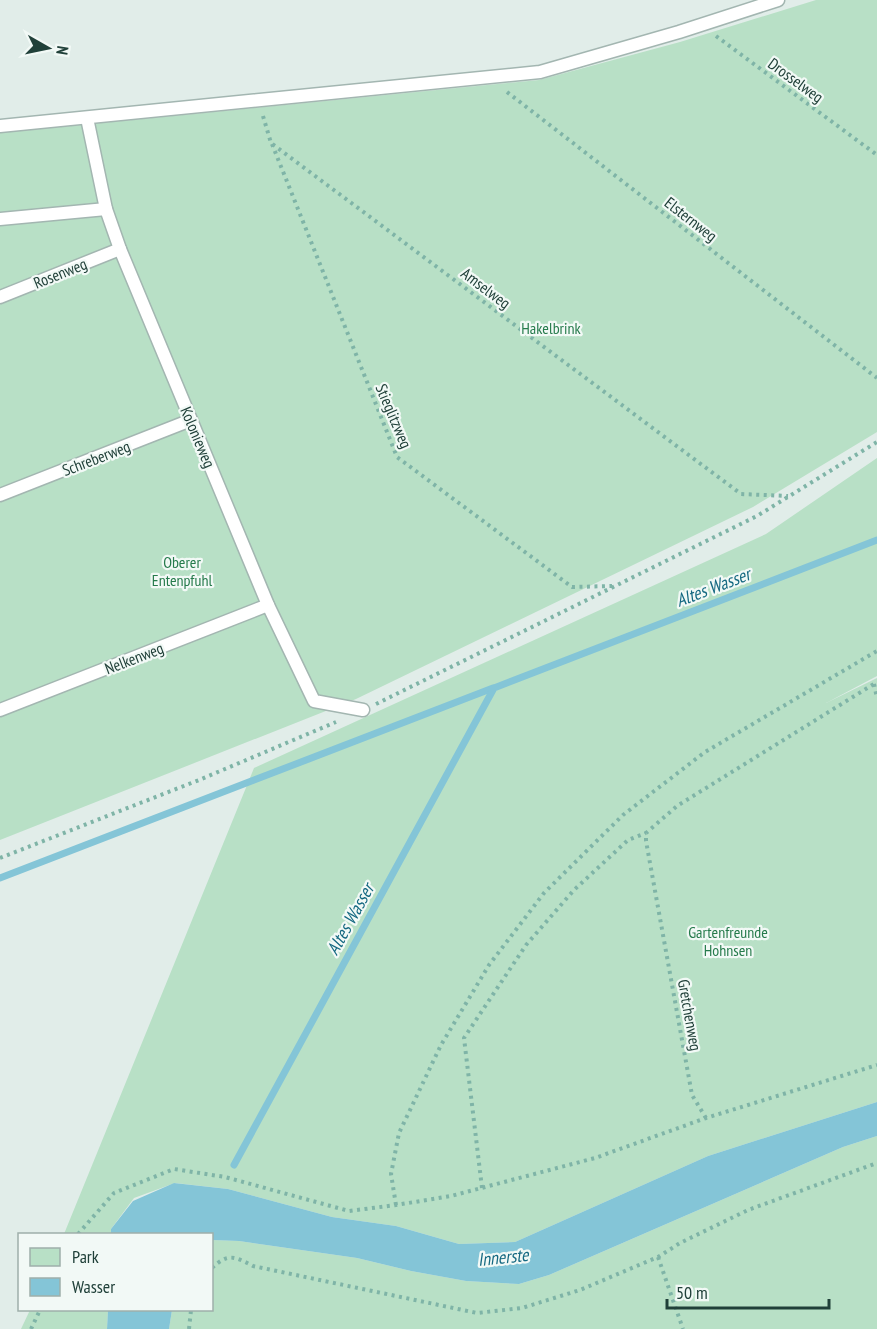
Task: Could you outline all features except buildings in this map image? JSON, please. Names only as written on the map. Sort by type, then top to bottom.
[{"type":"lane","points":[[0,126],[540,72],[778,0]]},
{"type":"lane","name":"Kolonieweg","points":[[87,118],[106,209],[120,249],[268,606],[314,701],[363,710]]},
{"type":"lane","points":[[0,219],[106,209]]},
{"type":"lane","name":"Rosenweg","points":[[0,297],[120,249]]},
{"type":"lane","name":"Schreberweg","points":[[0,495],[191,420]]},
{"type":"lane","name":"Nelkenweg","points":[[0,710],[268,606]]},
{"type":"path","name":"Drosselweg","points":[[701,25],[877,155]]},
{"type":"path","name":"Elsternweg","points":[[493,76],[497,84],[877,378]]},
{"type":"path","points":[[259,100],[271,143]]},
{"type":"path","name":"Amselweg","points":[[271,143],[741,494],[789,496]]},
{"type":"path","name":"Stieglitzweg","points":[[271,143],[397,457],[572,587],[615,586]]},
{"type":"path","points":[[0,858],[199,780],[363,710],[757,516],[877,442]]},
{"type":"path","points":[[396,1205],[392,1174],[399,1133],[418,1091],[441,1046],[489,965],[544,893],[622,815],[705,752],[877,651]]},
{"type":"path","points":[[483,1188],[465,1038],[526,945],[567,898],[628,840],[646,833],[677,806],[876,683],[877,698]]},
{"type":"path","name":"Gretchenweg","points":[[646,833],[692,1095],[706,1118]]},
{"type":"path","points":[[79,1233],[114,1193],[174,1169],[225,1177],[349,1211],[396,1205],[451,1196],[595,1158],[706,1118],[877,1065]]},
{"type":"path","points":[[213,1267],[222,1258],[237,1257],[253,1266],[477,1312],[522,1308],[580,1290],[658,1257],[680,1243],[748,1210],[877,1163]]},
{"type":"path","points":[[658,1257],[683,1329]]},
{"type":"path","points":[[31,1329],[40,1311]]},
{"type":"path","points":[[189,1329],[191,1311]]},
{"type":"green space","points":[[816,0],[877,0],[877,432],[753,507],[356,699],[0,840],[0,133],[539,80],[680,42]]},
{"type":"green space","name":"Gartenfreunde Hohnsen","points":[[877,458],[877,676],[826,703],[877,678],[877,1102],[708,1156],[515,1242],[459,1244],[396,1226],[332,1217],[228,1189],[175,1183],[134,1198],[111,1229],[111,1233],[64,1233],[254,768],[766,534]]},
{"type":"green space","points":[[877,1136],[877,1329],[169,1329],[172,1311],[213,1311],[213,1240],[239,1241],[357,1258],[466,1281],[519,1284],[549,1275],[843,1147]]},
{"type":"green space","points":[[30,1311],[108,1311],[107,1329],[21,1329]]},
{"type":"water","name":"Innerste","points":[[877,1102],[877,1136],[843,1147],[549,1275],[519,1284],[466,1281],[357,1258],[239,1241],[213,1240],[213,1233],[111,1233],[111,1229],[133,1201],[174,1183],[228,1189],[332,1217],[396,1226],[459,1244],[515,1242],[708,1156]]},
{"type":"water","points":[[108,1311],[172,1311],[169,1329],[107,1329]]},
{"type":"waterway","name":"Altes Wasser","points":[[234,1165],[494,688],[877,540]]},
{"type":"waterway","name":"Altes Wasser","points":[[0,878],[493,688]]},
{"type":"park label","name":"Hakelbrink","points":[[551,328]]},
{"type":"park label","name":"Oberer Entenpfuhl","points":[[182,571]]}]
